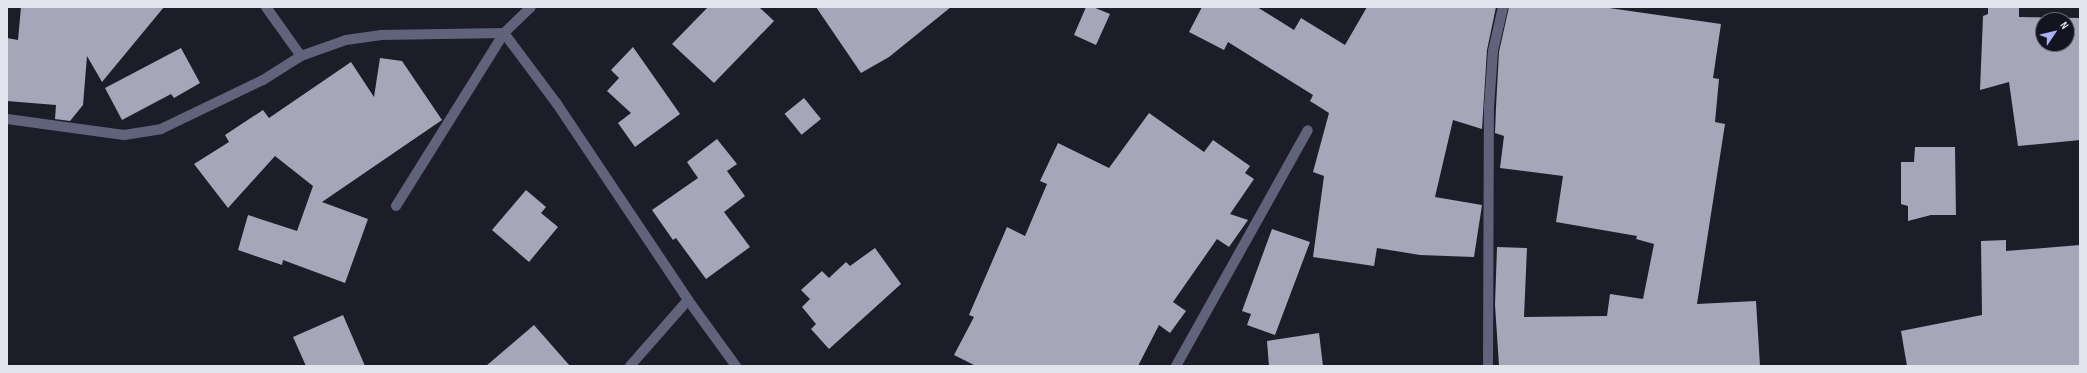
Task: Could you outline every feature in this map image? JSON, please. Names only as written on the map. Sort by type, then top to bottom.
[{"type":"street","points":[[266,7],[301,56]]},
{"type":"street","points":[[396,206],[504,33],[530,7]]},
{"type":"street","points":[[1488,366],[1489,107],[1493,51],[1503,7]]},
{"type":"street","points":[[7,119],[124,135],[161,129],[263,80],[301,56],[346,40],[380,36],[504,33]]},
{"type":"street","points":[[504,33],[557,104],[688,300],[736,366]]},
{"type":"street","points":[[1176,366],[1308,130]]},
{"type":"street","points":[[630,366],[688,300]]},
{"type":"building","points":[[21,7],[164,7],[102,82],[87,56],[83,105],[70,121],[55,119],[56,105],[7,101],[7,38],[18,40]]},
{"type":"building","points":[[708,7],[759,7],[774,21],[714,83],[672,44]]},
{"type":"building","points":[[816,7],[951,7],[889,57],[861,73]]},
{"type":"building","points":[[1086,7],[1093,7],[1110,14],[1096,45],[1074,35]]},
{"type":"building","points":[[1202,7],[1257,7],[1294,30],[1301,18],[1345,45],[1367,7],[1496,7],[1487,50],[1482,129],[1453,120],[1435,197],[1482,205],[1474,257],[1420,255],[1377,248],[1374,266],[1313,257],[1324,176],[1313,172],[1329,113],[1310,101],[1313,95],[1228,42],[1224,50],[1189,32]]},
{"type":"building","points":[[1509,7],[1602,7],[1721,24],[1713,78],[1719,79],[1715,122],[1725,124],[1697,304],[1756,301],[1760,366],[1499,366],[1495,305],[1497,247],[1527,248],[1524,317],[1607,316],[1610,294],[1643,299],[1654,244],[1636,239],[1637,236],[1556,222],[1563,176],[1500,168],[1504,136],[1495,133],[1499,52]]},
{"type":"building","points":[[1988,7],[2019,7],[2019,17],[2035,17],[2035,52],[2075,52],[2075,18],[2080,18],[2080,140],[2018,146],[2009,82],[1980,90],[1983,16],[1988,14]]},
{"type":"building","points":[[633,47],[680,114],[635,147],[618,123],[631,113],[607,91],[619,78],[611,70]]},
{"type":"building","points":[[181,48],[200,83],[174,98],[171,94],[122,120],[105,88]]},
{"type":"building","points":[[380,58],[402,61],[442,120],[322,202],[368,219],[345,283],[283,260],[282,265],[238,250],[248,215],[297,231],[313,186],[275,156],[228,208],[194,164],[229,142],[225,135],[263,110],[269,118],[351,62],[374,97]]},
{"type":"building","points":[[804,98],[821,119],[802,135],[785,114]]},
{"type":"building","points":[[1149,113],[1204,152],[1213,140],[1250,166],[1245,173],[1254,179],[1230,214],[1248,220],[1229,247],[1217,239],[1173,302],[1186,311],[1170,333],[1159,325],[1138,366],[976,366],[954,355],[974,317],[969,315],[1007,227],[1025,236],[1047,184],[1040,181],[1058,143],[1109,168]]},
{"type":"building","points":[[717,139],[737,164],[727,171],[745,196],[724,212],[750,247],[706,279],[676,238],[673,240],[652,210],[698,178],[687,162]]},
{"type":"building","points":[[1915,147],[1955,147],[1956,215],[1931,215],[1908,221],[1908,206],[1901,204],[1901,162],[1914,162]]},
{"type":"building","points":[[526,190],[546,207],[541,213],[558,227],[529,262],[492,230]]},
{"type":"building","points":[[1272,229],[1310,242],[1275,335],[1247,325],[1251,314],[1242,311]]},
{"type":"building","points":[[2006,240],[2006,251],[2080,245],[2080,366],[1907,366],[1901,331],[1982,315],[1981,241]]},
{"type":"building","points":[[875,248],[901,284],[829,349],[811,329],[816,324],[802,307],[810,299],[801,290],[822,271],[829,278],[846,262],[850,266]]},
{"type":"building","points":[[343,315],[365,366],[306,366],[293,337]]},
{"type":"building","points":[[534,325],[570,366],[486,366]]},
{"type":"building","points":[[1319,333],[1323,366],[1269,366],[1267,341]]}]
